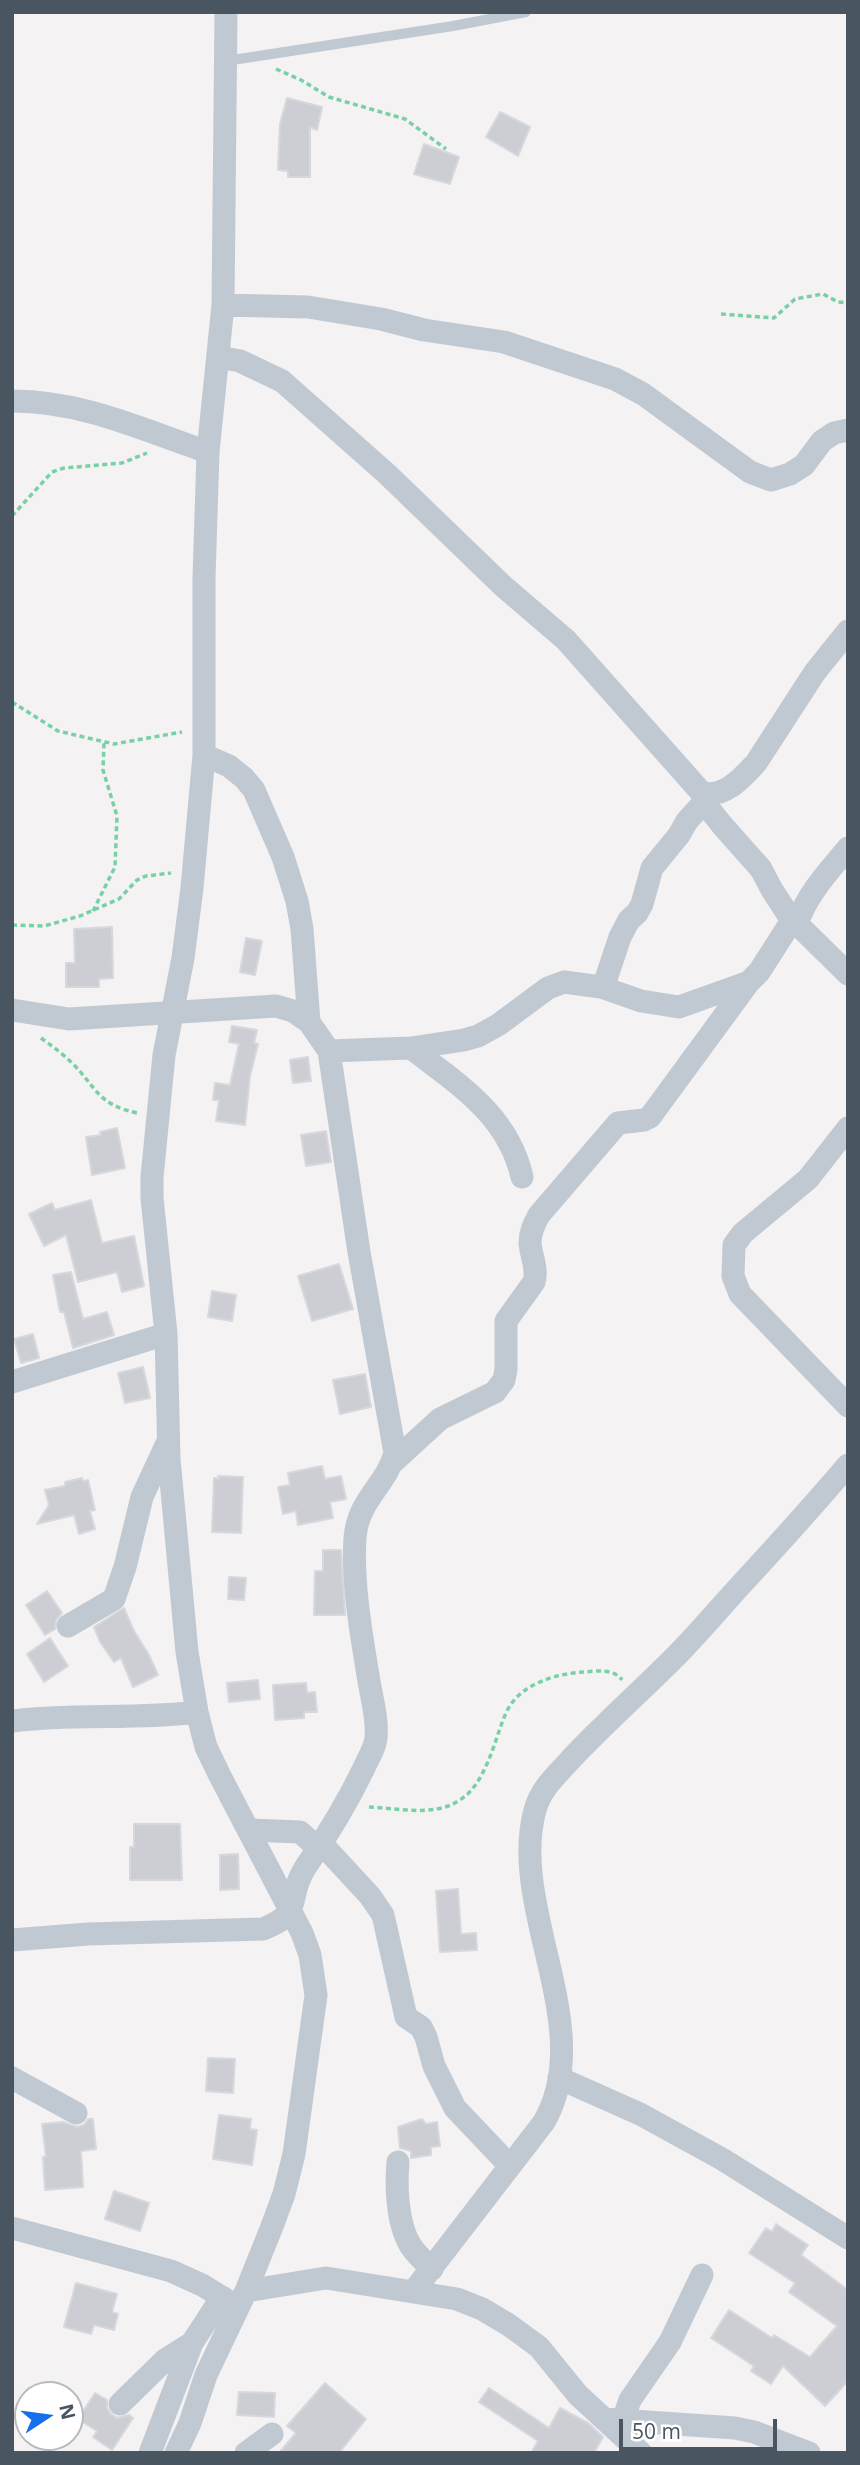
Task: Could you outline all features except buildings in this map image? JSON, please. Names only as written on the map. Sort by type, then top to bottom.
[{"type":"street","points":[[176,2453],[190,2423],[235,2298],[284,2194],[294,2154],[316,1995],[315,1976],[302,1933],[206,1747],[197,1712],[187,1652],[169,1438],[166,1334],[152,1198],[164,1055],[183,958],[204,755],[204,578],[208,452],[223,305],[237,59],[226,12]]},
{"type":"street","points":[[223,305],[308,307],[504,342],[615,379],[643,394],[750,472],[771,480],[790,474],[804,465],[822,441],[834,433],[848,430]]},
{"type":"street","points":[[219,358],[240,361],[282,381],[387,474],[503,586],[566,640],[703,796],[722,825],[761,869],[772,890],[795,921],[848,974]]},
{"type":"street","points":[[12,401],[72,406],[119,419],[208,452]]},
{"type":"street","points":[[601,987],[606,982],[626,925],[640,909],[652,868],[679,835],[703,796],[727,789],[755,763],[815,672],[848,631]]},
{"type":"street","points":[[204,755],[229,766],[254,790],[283,857],[297,901],[302,929],[309,1022]]},
{"type":"street","points":[[12,1940],[88,1934],[263,1929],[279,1922],[290,1912],[300,1878],[344,1807],[376,1740],[375,1716],[360,1621],[355,1539],[360,1513],[392,1464],[440,1419],[495,1392],[504,1380],[506,1321],[536,1276],[530,1241],[539,1215],[618,1122],[644,1120],[650,1116],[759,972],[813,891],[848,848]]},
{"type":"street","points":[[329,1051],[411,1048],[478,1036],[498,1026],[557,984],[601,987],[641,1001],[679,1007],[749,982]]},
{"type":"street","points":[[12,1010],[69,1019],[276,1006],[309,1022],[329,1051],[359,1252],[395,1453],[392,1464]]},
{"type":"street","points":[[411,1048],[486,1109],[501,1126],[517,1158],[522,1177]]},
{"type":"street","points":[[848,1128],[808,1179],[743,1233],[734,1245],[732,1255],[733,1276],[740,1294],[848,1406]]},
{"type":"street","points":[[12,1382],[166,1334]]},
{"type":"street","points":[[68,1626],[114,1599],[119,1590],[142,1497],[169,1438]]},
{"type":"street","points":[[413,2292],[552,2108],[559,2078],[559,2021],[529,1864],[530,1840],[541,1793],[599,1728],[692,1639],[848,1465]]},
{"type":"street","points":[[12,1721],[39,1718],[140,1717],[197,1712]]},
{"type":"street","points":[[249,1830],[300,1832],[321,1847],[370,1896],[383,1915],[406,2017],[421,2027],[434,2066],[455,2108],[510,2166]]},
{"type":"street","points":[[12,2078],[76,2113]]},
{"type":"street","points":[[559,2078],[652,2120],[722,2159],[848,2238]]},
{"type":"street","points":[[398,2162],[397,2177],[405,2232],[415,2252],[432,2269]]},
{"type":"street","points":[[12,2228],[171,2271],[235,2298]]},
{"type":"street","points":[[613,2419],[630,2400],[670,2342],[702,2275]]},
{"type":"street","points":[[120,2404],[165,2360],[192,2343],[235,2298],[285,2283],[326,2278],[457,2299],[482,2309],[539,2347],[559,2374],[613,2419],[641,2453]]},
{"type":"street","points":[[150,2453],[192,2343]]},
{"type":"street","points":[[613,2419],[744,2430],[809,2453]]},
{"type":"street","points":[[246,2453],[272,2434]]},
{"type":"lane","points":[[237,59],[526,12]]},
{"type":"path","points":[[237,59],[301,80],[329,97],[405,120],[446,149]]},
{"type":"path","points":[[721,314],[774,318],[795,299],[823,294],[838,302],[848,303]]},
{"type":"path","points":[[12,516],[52,472],[135,459],[175,441]]},
{"type":"path","points":[[12,702],[58,732],[104,743],[114,744],[205,729]]},
{"type":"path","points":[[93,911],[115,867],[117,816],[103,770],[104,743]]},
{"type":"path","points":[[12,925],[44,926],[93,911],[119,899],[137,880],[146,876],[194,872]]},
{"type":"path","points":[[39,1036],[73,1064],[103,1100],[116,1108],[158,1119]]},
{"type":"path","points":[[344,1807],[404,1810],[439,1808],[457,1803],[469,1793],[481,1776],[492,1754],[506,1712],[531,1686],[547,1678],[562,1674],[609,1671],[618,1674],[635,1695]]}]
